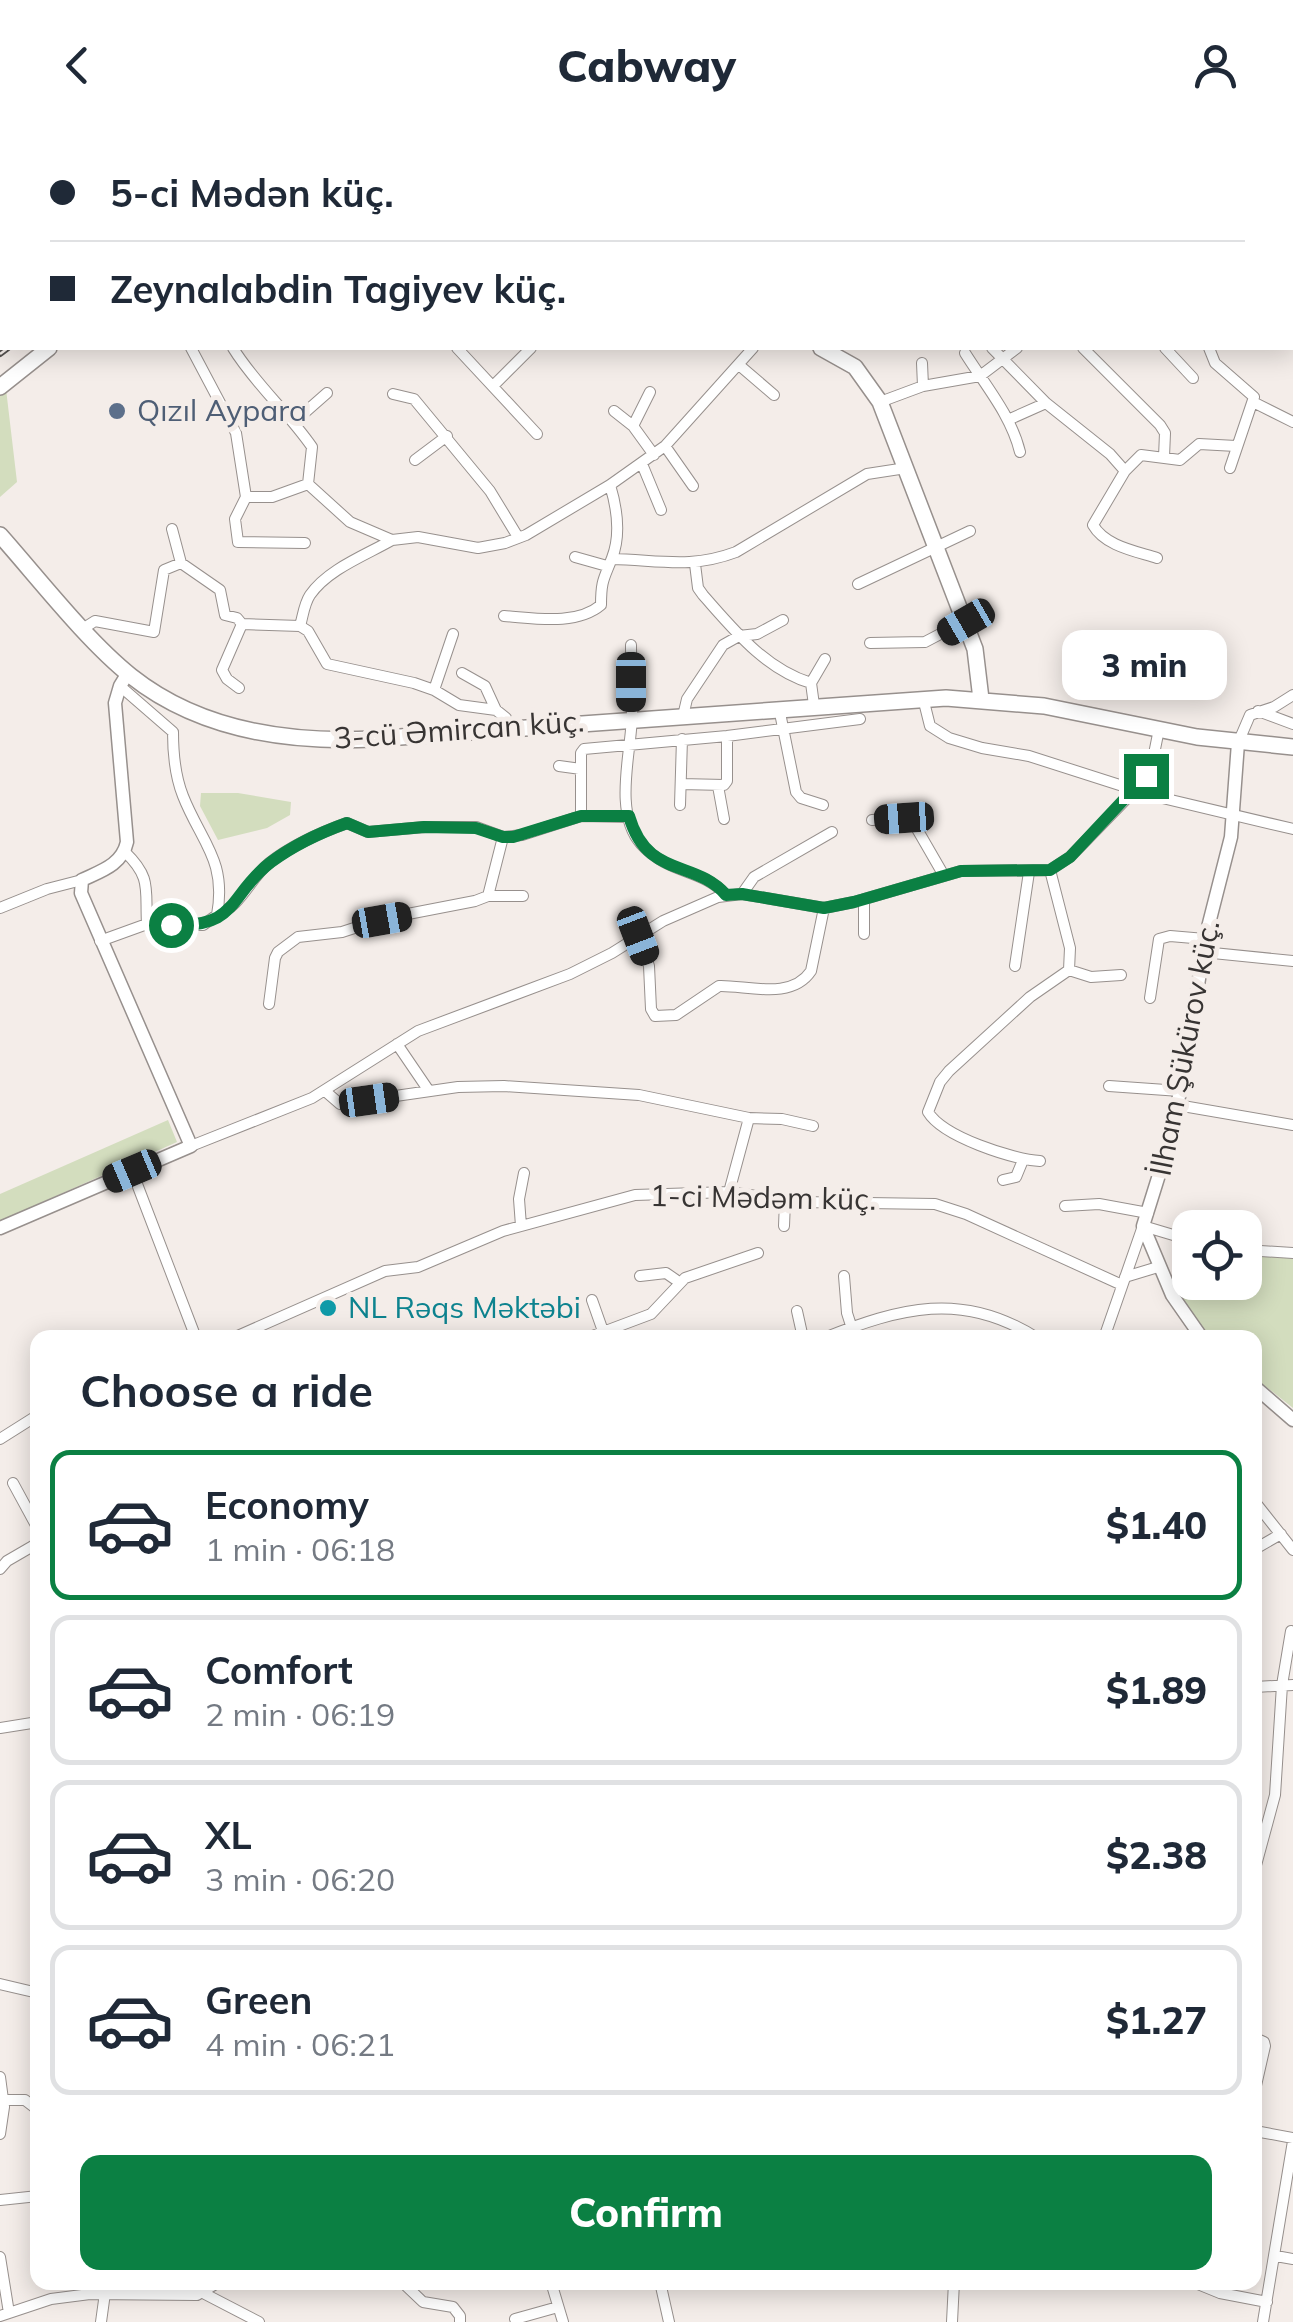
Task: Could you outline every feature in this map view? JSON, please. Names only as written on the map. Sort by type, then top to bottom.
[{"type":"main road","points":[[0,387],[46,350]]},
{"type":"main road","points":[[825,350],[855,367],[880,402],[966,622],[980,666],[981,699]]},
{"type":"main road","points":[[0,535],[26,564]]},
{"type":"main road","name":"3-cü Əmircan küç.","points":[[0,554],[26,564],[84,628],[124,680],[192,713],[272,734],[342,740],[506,723],[683,716],[923,698],[1044,706],[1238,743],[1293,747]]},
{"type":"street","points":[[192,350],[236,433],[246,497]]},
{"type":"street","points":[[234,350],[314,451],[308,484]]},
{"type":"street","points":[[458,350],[537,434]]},
{"type":"street","points":[[494,385],[529,350]]},
{"type":"street","points":[[300,626],[307,602],[319,586],[392,540],[418,537],[491,547],[518,537],[610,485],[665,446],[751,350]]},
{"type":"street","points":[[994,350],[1046,403],[1110,454],[1124,470]]},
{"type":"street","points":[[880,402],[922,386],[980,376],[1014,350]]},
{"type":"street","points":[[1086,350],[1160,425],[1164,432],[1164,457]]},
{"type":"street","points":[[1167,350],[1193,378]]},
{"type":"street","points":[[1210,350],[1216,362],[1252,392],[1254,402],[1230,468]]},
{"type":"street","points":[[965,352],[1010,419],[1020,452]]},
{"type":"street","points":[[922,363],[922,386]]},
{"type":"street","points":[[739,365],[774,395]]},
{"type":"street","points":[[294,422],[327,392]]},
{"type":"street","points":[[633,426],[650,392]]},
{"type":"street","points":[[393,394],[414,399],[490,492],[518,537]]},
{"type":"street","points":[[1254,402],[1293,422]]},
{"type":"street","points":[[1010,419],[1046,403]]},
{"type":"street","points":[[614,410],[633,426],[654,455]]},
{"type":"street","points":[[415,460],[446,436]]},
{"type":"street","points":[[1157,558],[1114,544],[1092,525],[1124,470],[1141,454],[1186,458],[1205,442],[1236,446]]},
{"type":"street","points":[[665,446],[693,486]]},
{"type":"street","points":[[642,464],[661,510]]},
{"type":"street","points":[[575,558],[695,564],[736,552],[867,474],[906,468]]},
{"type":"street","points":[[246,497],[272,498],[308,484]]},
{"type":"street","points":[[308,484],[350,522],[392,540]]},
{"type":"street","points":[[504,616],[561,619],[601,605],[602,576],[609,562],[618,517],[610,485]]},
{"type":"street","points":[[246,497],[236,511],[238,542],[305,544]]},
{"type":"street","points":[[172,529],[181,563],[220,590],[225,615],[242,624],[300,626],[308,631],[328,664],[434,690],[459,705],[496,710]]},
{"type":"street","points":[[858,584],[935,544],[970,531]]},
{"type":"street","points":[[154,632],[162,575],[167,568],[181,563]]},
{"type":"street","points":[[695,564],[698,588],[740,636],[782,670],[811,683]]},
{"type":"street","points":[[601,605],[616,611]]},
{"type":"street","points":[[683,716],[688,699],[723,645],[783,620]]},
{"type":"street","points":[[84,628],[95,621],[168,635]]},
{"type":"street","points":[[870,643],[925,642],[966,622]]},
{"type":"street","points":[[239,688],[226,679],[222,670],[242,624]]},
{"type":"street","points":[[434,690],[453,634]]},
{"type":"street","points":[[631,645],[629,816],[640,843],[655,856],[679,871],[711,880],[726,895]]},
{"type":"street","points":[[814,705],[811,683],[826,659]]},
{"type":"street","points":[[462,674],[485,686],[506,723],[520,716]]},
{"type":"street","points":[[0,908],[47,888],[82,880],[110,866],[125,852],[128,833],[115,710],[124,680]]},
{"type":"street","points":[[124,680],[173,732],[181,791],[218,865],[217,915]]},
{"type":"street","points":[[1238,743],[1244,723],[1257,711],[1293,696]]},
{"type":"street","points":[[923,698],[930,726],[949,738],[1057,764],[1154,796],[1293,829]]},
{"type":"street","points":[[779,708],[796,792],[801,798],[823,805]]},
{"type":"street","points":[[1257,711],[1293,724]]},
{"type":"street","points":[[581,816],[584,749],[860,720]]},
{"type":"street","points":[[0,1228],[325,1091],[430,1026],[558,980],[663,921],[726,895],[742,894],[824,908],[864,900],[942,874],[1050,870],[1070,857],[1136,789],[1152,759],[1159,729]]},
{"type":"street","points":[[682,784],[718,786],[727,782],[728,736]]},
{"type":"street","points":[[680,805],[682,740]]},
{"type":"street","name":"İlham Şükürov küç.","points":[[1146,1220],[1179,1098],[1204,945],[1234,814],[1238,743]]},
{"type":"street","points":[[559,766],[581,770]]},
{"type":"street","points":[[718,786],[724,819]]},
{"type":"street","points":[[100,940],[147,924],[210,923],[229,909],[269,864],[311,836],[347,823],[368,832],[476,828],[503,837],[522,835],[581,816],[629,816]]},
{"type":"street","points":[[872,820],[904,818],[912,822],[942,874]]},
{"type":"street","points":[[742,894],[754,877],[832,832]]},
{"type":"street","points":[[488,896],[503,837]]},
{"type":"street","points":[[125,852],[146,880],[147,924]]},
{"type":"street","points":[[1050,870],[1070,948],[1069,970]]},
{"type":"street","points":[[1015,966],[1029,872]]},
{"type":"street","points":[[82,880],[82,900],[191,1146]]},
{"type":"street","points":[[269,1004],[275,958],[298,937],[342,932],[488,896],[522,896]]},
{"type":"street","points":[[864,900],[864,934]]},
{"type":"street","points":[[638,936],[649,966],[651,1009],[655,1016],[676,1015],[718,986],[766,991],[806,979],[811,972],[824,908]]},
{"type":"street","points":[[1150,998],[1159,939],[1170,936],[1293,961]]},
{"type":"street","points":[[1040,1161],[1022,1160],[984,1146],[932,1119],[928,1112],[930,1102],[949,1071],[1038,991],[1069,970],[1091,976],[1121,976]]},
{"type":"street","points":[[396,1044],[429,1092]]},
{"type":"street","points":[[325,1091],[340,1104],[491,1086],[639,1095],[749,1118],[782,1119],[814,1126]]},
{"type":"street","points":[[1108,1086],[1293,1125]]},
{"type":"street","points":[[729,1192],[749,1118]]},
{"type":"street","points":[[1002,1180],[1016,1177],[1022,1160]]},
{"type":"street","points":[[132,1171],[193,1330]]},
{"type":"street","points":[[521,1226],[518,1199],[524,1174]]},
{"type":"street","name":"1-ci Mədəm küç.","points":[[252,1330],[385,1271],[418,1267],[521,1226],[624,1197],[729,1192],[785,1201],[935,1204],[1123,1281]]},
{"type":"street","points":[[784,1226],[785,1201]]},
{"type":"street","points":[[1065,1206],[1110,1205],[1172,1232]]},
{"type":"street","points":[[1146,1220],[1158,1268],[1196,1330]]},
{"type":"street","points":[[1107,1330],[1146,1220]]},
{"type":"street","points":[[1262,1251],[1293,1253]]},
{"type":"street","points":[[618,1330],[652,1314],[679,1282],[696,1272],[758,1253]]},
{"type":"street","points":[[1123,1281],[1158,1268]]},
{"type":"street","points":[[640,1276],[666,1273],[679,1282]]},
{"type":"street","points":[[844,1276],[853,1330]]},
{"type":"street","points":[[592,1300],[608,1330]]},
{"type":"street","points":[[857,1330],[896,1312],[938,1308],[1002,1320],[1021,1330]]},
{"type":"street","points":[[797,1312],[801,1330]]},
{"type":"street","points":[[1262,1393],[1293,1420]]},
{"type":"street","points":[[0,1439],[30,1420]]},
{"type":"street","points":[[13,1484],[30,1515]]},
{"type":"street","points":[[1262,1511],[1293,1550]]},
{"type":"street","points":[[1262,1545],[1281,1534]]},
{"type":"street","points":[[0,1549],[3,1565],[30,1548]]},
{"type":"street","points":[[1262,1841],[1278,1771],[1291,1630]]},
{"type":"street","points":[[1262,1687],[1288,1685]]},
{"type":"street","points":[[0,1728],[30,1723]]},
{"type":"street","points":[[1278,1771],[1293,1772]]},
{"type":"street","points":[[0,1984],[30,1991]]},
{"type":"street","points":[[0,2078],[4,2100],[0,2134]]},
{"type":"street","points":[[4,2100],[24,2100],[30,2104]]},
{"type":"street","points":[[1262,2133],[1293,2139],[1263,2322]]},
{"type":"street","points":[[0,2200],[30,2197]]},
{"type":"street","points":[[0,2256],[5,2314],[83,2290]]},
{"type":"street","points":[[1276,2256],[1293,2259]]},
{"type":"street","points":[[96,2290],[204,2294],[259,2322]]},
{"type":"street","points":[[204,2294],[209,2290]]},
{"type":"street","points":[[410,2290],[423,2302],[453,2307],[460,2322]]},
{"type":"street","points":[[553,2290],[564,2322]]},
{"type":"street","points":[[662,2290],[669,2322]]},
{"type":"street","points":[[952,2322],[954,2290]]},
{"type":"street","points":[[1213,2290],[1266,2302]]},
{"type":"street","points":[[102,2322],[104,2293]]},
{"type":"street","points":[[515,2318],[558,2306]]},
{"type":"green space","points":[[6,389],[17,482],[0,497],[0,394]]},
{"type":"green space","points":[[201,793],[238,793],[291,802],[290,815],[267,828],[218,840],[200,806]]},
{"type":"green space","points":[[168,1120],[177,1142],[0,1221],[0,1194]]},
{"type":"green space","points":[[1262,1256],[1293,1257],[1293,1408],[1262,1384],[1262,1330],[1201,1330],[1181,1300],[1262,1300]]},
{"type":"railway","points":[[0,354],[5,350]]},
{"type":"place","name":"Qızıl Aypara","points":[[117,411]]},
{"type":"place","name":"NL Rəqs Məktəbi","points":[[328,1308]]},
{"type":"route","points":[[171,925],[210,923],[229,909],[269,864],[311,836],[347,823],[362,832],[476,828],[513,837],[581,816],[629,816],[640,843],[655,856],[679,871],[711,880],[726,895],[742,894],[824,908],[864,900],[942,874],[1050,870],[1070,857],[1146,776]]}]
